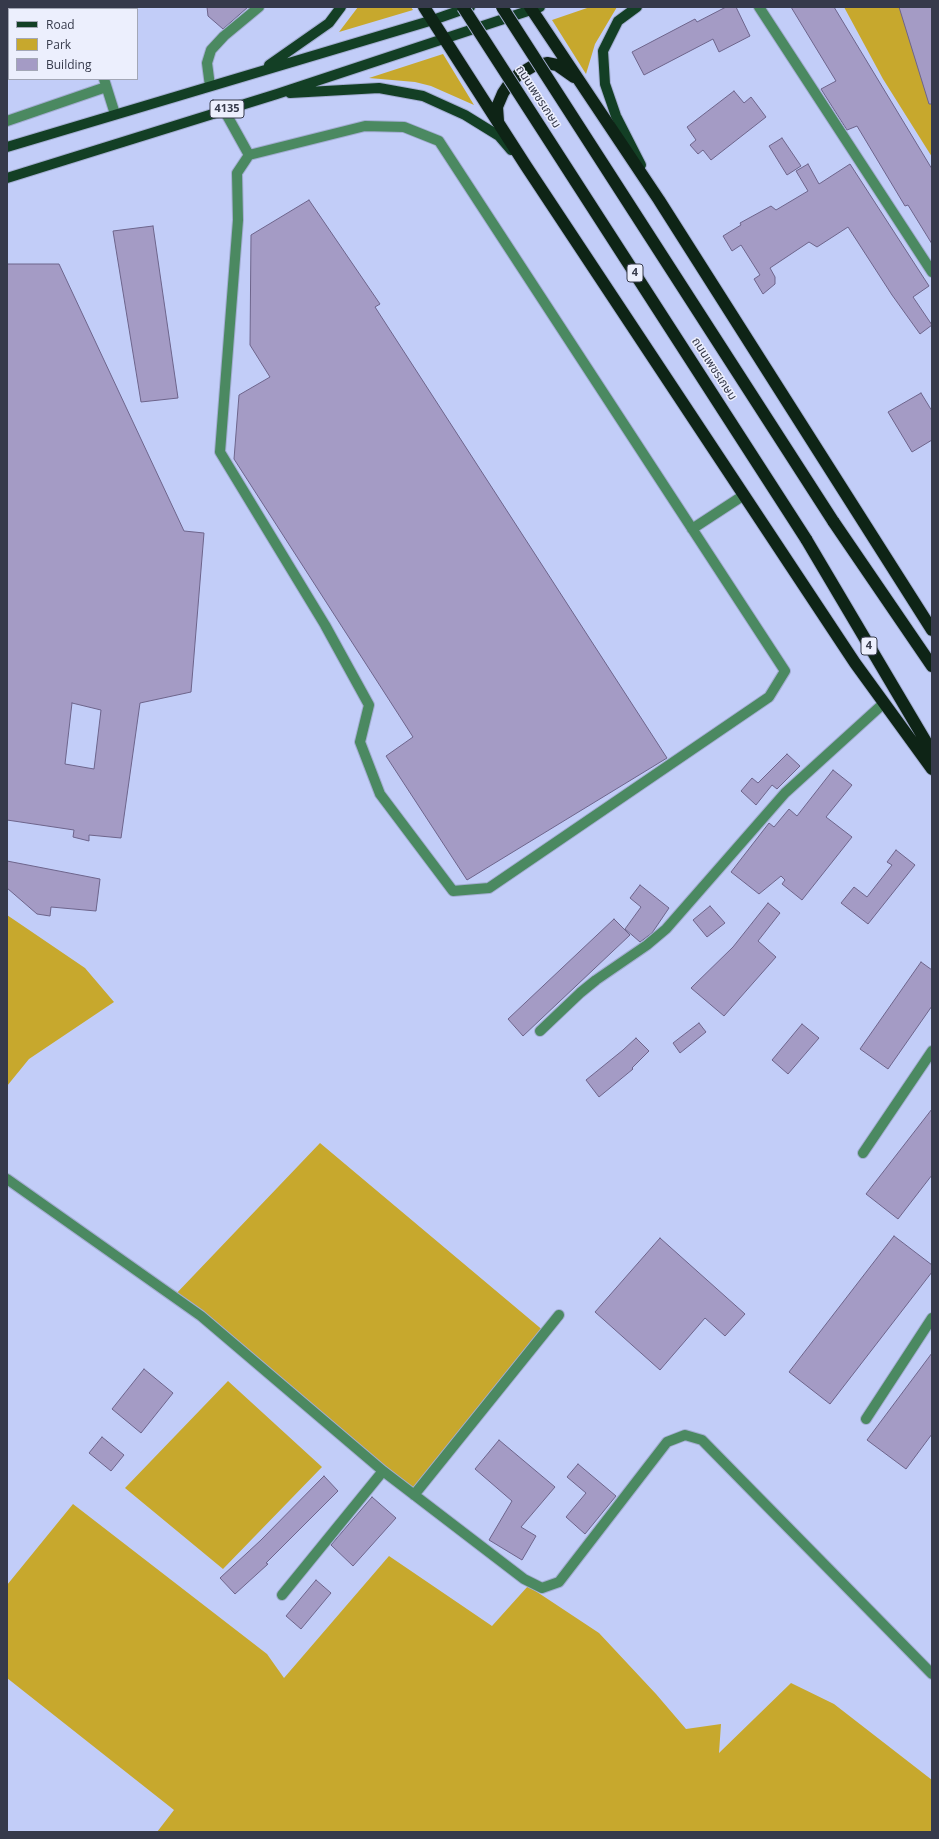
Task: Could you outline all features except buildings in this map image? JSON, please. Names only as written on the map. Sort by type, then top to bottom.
[{"type":"highway","points":[[424,7],[526,166],[855,663],[932,769]]},
{"type":"highway","name":"ถนนเพชรเกษม","points":[[463,7],[806,539],[932,752]]},
{"type":"highway","name":"ถนนเพชรเกษม","points":[[502,7],[833,521],[932,666]]},
{"type":"highway","points":[[534,8],[578,79],[659,200],[932,630]]},
{"type":"highway","points":[[498,123],[497,107],[508,84],[518,75],[533,66],[547,63],[556,65],[578,79]]},
{"type":"main road","points":[[261,70],[329,24],[341,7]]},
{"type":"main road","name":"4135","points":[[7,146],[433,20],[470,7]]},
{"type":"main road","points":[[637,7],[618,21],[603,52],[605,84],[616,116],[659,200]]},
{"type":"main road","name":"4135","points":[[7,178],[277,94],[534,8]]},
{"type":"main road","points":[[277,94],[379,88],[423,96],[465,115],[499,136],[526,166]]},
{"type":"street","points":[[210,86],[207,63],[211,50],[224,36],[259,7]]},
{"type":"street","points":[[759,7],[932,272]]},
{"type":"street","points":[[7,120],[105,83],[115,114]]},
{"type":"street","points":[[224,110],[249,155]]},
{"type":"street","points":[[365,126],[404,126],[439,141],[785,671],[769,697],[489,888],[453,891],[380,794],[360,742],[369,705],[325,625],[220,452],[238,220],[237,173],[249,155],[365,126]]},
{"type":"street","points":[[692,529],[744,495]]},
{"type":"street","points":[[540,1031],[585,989],[647,945],[666,929],[785,793],[884,703]]},
{"type":"street","points":[[863,1153],[932,1051]]},
{"type":"street","points":[[7,1179],[201,1316],[383,1470],[524,1580],[542,1588],[559,1582],[667,1442],[685,1435],[702,1440],[932,1674]]},
{"type":"street","points":[[414,1495],[559,1315]]},
{"type":"street","points":[[866,1419],[932,1318]]},
{"type":"street","points":[[282,1595],[383,1470]]},
{"type":"green space","points":[[358,7],[411,7],[413,10],[339,32]]},
{"type":"green space","points":[[590,7],[617,7],[595,44],[586,74],[552,20]]},
{"type":"green space","points":[[844,7],[932,7],[932,157],[883,79]]},
{"type":"green space","points":[[443,54],[474,105],[431,86],[415,82],[369,78]]},
{"type":"green space","points":[[7,915],[85,968],[114,1002],[29,1059],[7,1086]]},
{"type":"green space","points":[[320,1143],[545,1332],[414,1495],[173,1297]]},
{"type":"green space","points":[[228,1381],[322,1467],[223,1569],[125,1488]]},
{"type":"green space","points":[[73,1504],[267,1654],[284,1678],[389,1556],[492,1626],[528,1586],[599,1633],[656,1694],[686,1729],[721,1724],[719,1753],[791,1683],[834,1704],[932,1780],[932,1832],[157,1832],[174,1810],[7,1678],[7,1585]]}]
